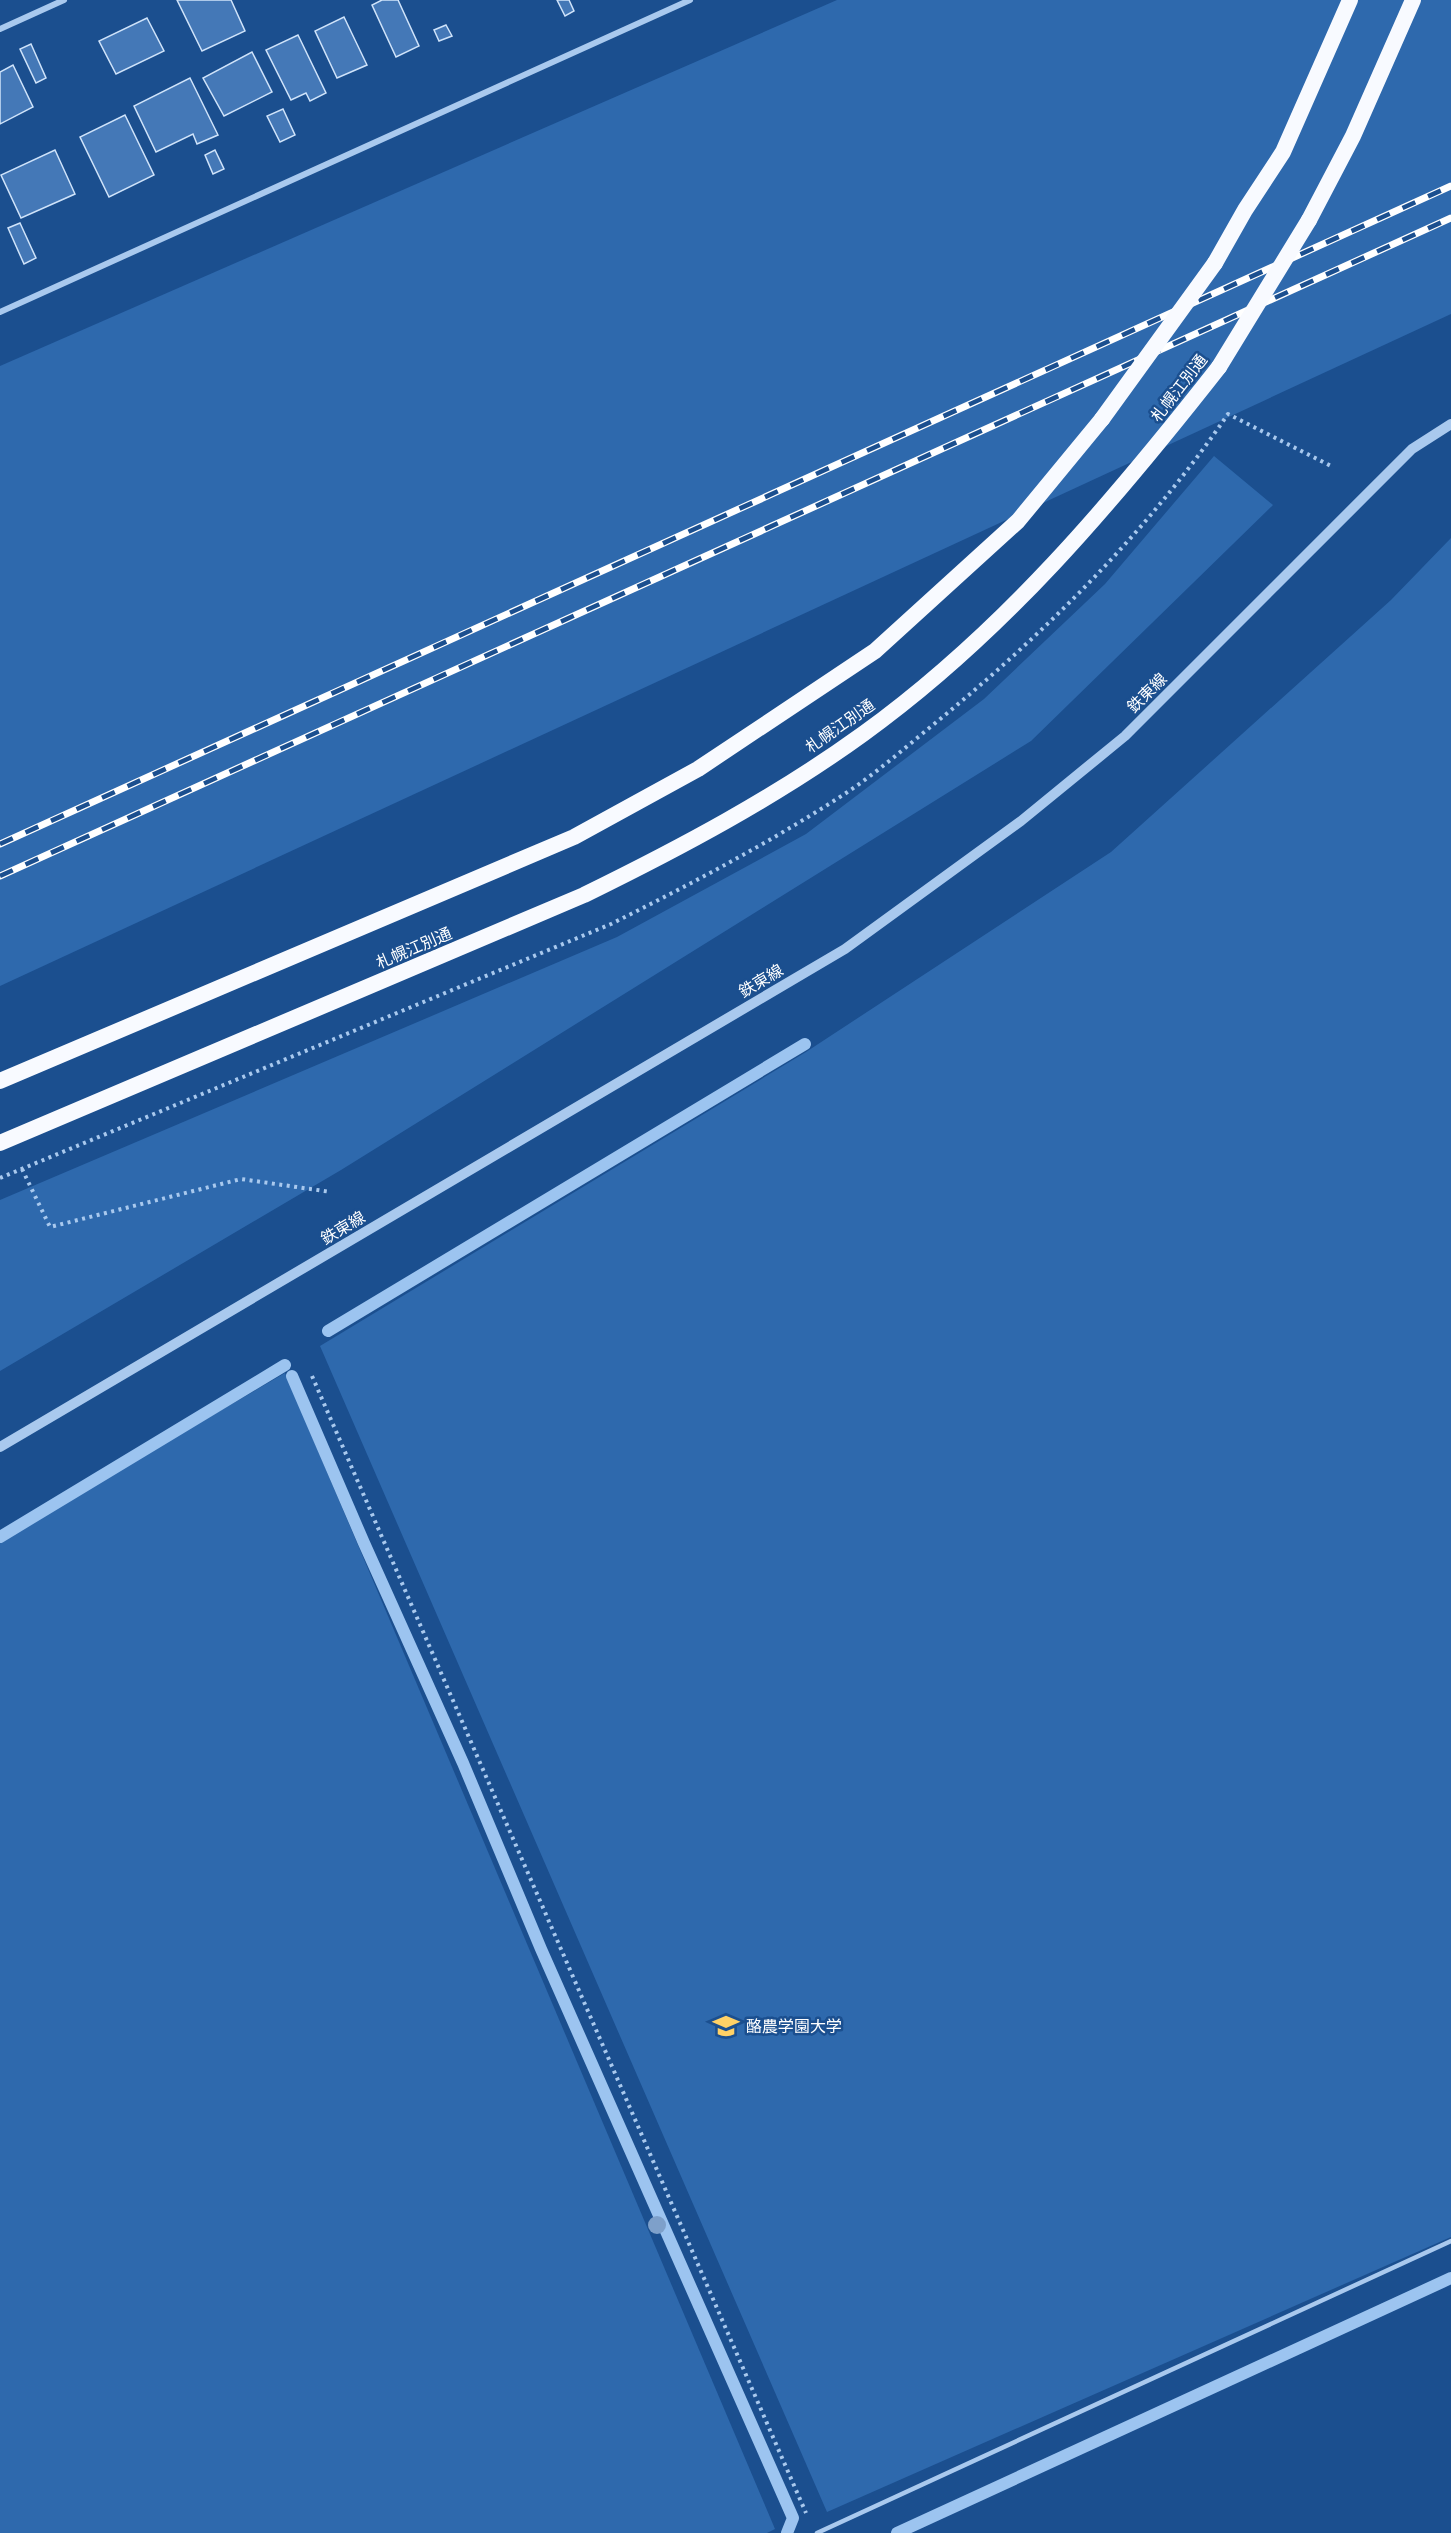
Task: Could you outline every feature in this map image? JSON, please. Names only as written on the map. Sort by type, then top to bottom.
[{"type":"highway","points":[[0,1081],[574,837],[698,769],[875,651],[1017,521],[1102,419],[1215,263],[1245,210],[1283,152],[1350,0]]},
{"type":"highway","name":"札幌江別通","points":[[0,1143],[584,895],[676,850],[767,796],[863,734],[945,669],[1000,620],[1058,561],[1139,469],[1219,367],[1309,220],[1353,136],[1413,0]]},
{"type":"street","points":[[0,29],[64,0]]},
{"type":"street","points":[[0,312],[690,0]]},
{"type":"street","name":"鉄東線","points":[[0,1447],[845,949],[1021,821],[1125,736],[1412,449],[1451,424]]},
{"type":"lane","points":[[817,2533],[1451,2241]]},
{"type":"path","points":[[1228,414],[1333,467]]},
{"type":"path","points":[[22,1169],[50,1227],[241,1179],[331,1192]]},
{"type":"path","points":[[312,1376],[810,2522]]},
{"type":"shaded area","points":[[837,0],[1451,0],[1451,314],[0,986],[0,366]]},
{"type":"shaded area","points":[[1214,456],[1273,505],[1031,741],[341,1170],[0,1371],[0,1200],[617,937],[806,834],[984,699],[1105,584]]},
{"type":"shaded area","name":"酪農学園大学","points":[[1451,538],[1451,2237],[827,2512],[320,1346],[806,1052],[1111,852],[1391,600]]},
{"type":"shaded area","points":[[285,1373],[775,2529],[767,2533],[0,2533],[0,1539]]},
{"type":"building","points":[[177,0],[231,0],[245,31],[202,51]]},
{"type":"building","points":[[382,0],[398,0],[419,46],[396,57],[372,5]]},
{"type":"building","points":[[557,0],[569,0],[574,11],[565,16]]},
{"type":"building","points":[[344,17],[367,65],[337,78],[315,31]]},
{"type":"building","points":[[147,18],[164,51],[116,74],[99,41]]},
{"type":"building","points":[[446,25],[452,36],[439,41],[434,30]]},
{"type":"building","points":[[298,35],[326,93],[310,101],[306,93],[291,100],[266,50]]},
{"type":"building","points":[[31,44],[46,78],[36,83],[20,49]]},
{"type":"building","points":[[252,52],[272,92],[224,116],[203,78]]},
{"type":"building","points":[[13,65],[33,107],[0,124],[0,72]]},
{"type":"building","points":[[190,78],[218,135],[197,144],[193,134],[156,152],[134,106]]},
{"type":"building","points":[[283,109],[295,135],[280,142],[267,116]]},
{"type":"building","points":[[125,115],[154,175],[109,197],[80,137]]},
{"type":"building","points":[[55,150],[75,194],[21,218],[1,175]]},
{"type":"building","points":[[215,150],[224,169],[213,174],[205,155]]},
{"type":"building","points":[[20,223],[36,258],[24,264],[8,228]]},
{"type":"waterway","points":[[328,1331],[805,1044]]},
{"type":"waterway","points":[[0,1537],[285,1365]]},
{"type":"waterway","points":[[292,1376],[463,1763],[541,1949],[793,2518],[787,2533]]},
{"type":"waterway","points":[[897,2533],[1451,2278]]},
{"type":"railway","points":[[0,844],[1451,186]]},
{"type":"railway","points":[[0,876],[1451,218]]},
{"type":"place","name":"酪農学園大学","points":[[726,2026]]}]
